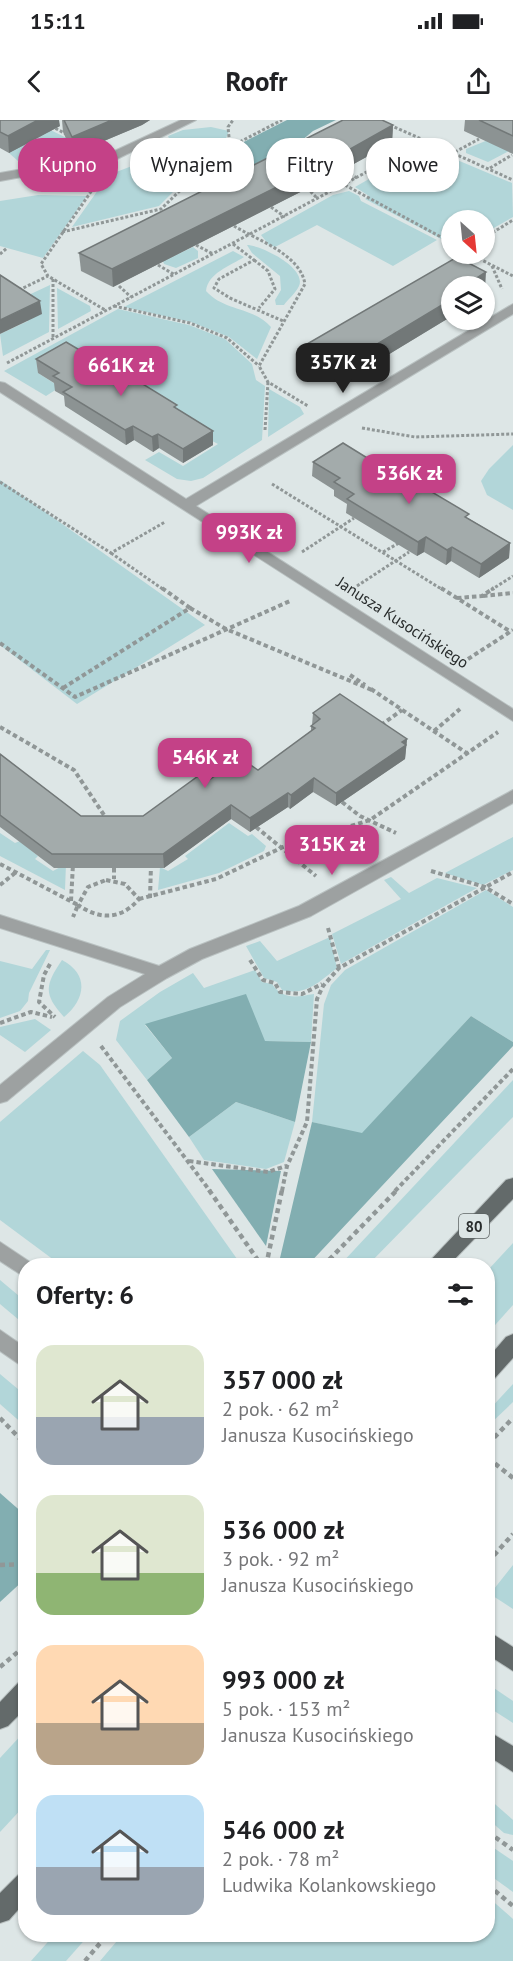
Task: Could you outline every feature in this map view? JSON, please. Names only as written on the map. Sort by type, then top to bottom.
[{"type":"main road","name":"80","points":[[443,1258],[513,1186]]},
{"type":"main road","points":[[495,1364],[513,1343]]},
{"type":"main road","points":[[495,1647],[513,1660]]},
{"type":"main road","points":[[0,1718],[18,1700]]},
{"type":"main road","points":[[495,1747],[513,1760]]},
{"type":"main road","points":[[0,1911],[18,1892]]},
{"type":"street","points":[[118,154],[190,120]]},
{"type":"street","points":[[0,177],[18,174]]},
{"type":"street","points":[[188,506],[513,308]]},
{"type":"street","name":"Janusza Kusocińskiego","points":[[0,386],[447,672],[480,694],[508,722]]},
{"type":"street","points":[[0,1096],[114,1002],[161,973],[235,937],[305,911],[513,796]]},
{"type":"street","points":[[0,921],[161,973]]},
{"type":"street","points":[[0,1250],[18,1264]]},
{"type":"street","points":[[0,1339],[18,1354]]},
{"type":"path","points":[[229,138],[228,127],[233,120]]},
{"type":"path","points":[[247,138],[282,120]]},
{"type":"path","points":[[388,124],[418,138]]},
{"type":"path","points":[[459,150],[479,139]]},
{"type":"path","points":[[459,154],[513,180]]},
{"type":"path","points":[[489,168],[512,156]]},
{"type":"path","points":[[354,180],[366,173]]},
{"type":"path","points":[[354,190],[441,237]]},
{"type":"path","points":[[93,192],[41,260],[42,268],[48,276],[106,310]]},
{"type":"path","points":[[62,232],[161,209],[179,192]]},
{"type":"path","points":[[311,192],[318,198]]},
{"type":"path","points":[[2,365],[330,192]]},
{"type":"path","points":[[271,207],[285,217]]},
{"type":"path","points":[[495,231],[513,220]]},
{"type":"path","points":[[234,226],[291,260],[301,267],[306,275],[304,284],[259,366]]},
{"type":"path","points":[[233,244],[267,271],[275,284],[272,296],[259,308]]},
{"type":"path","points":[[196,245],[213,254]]},
{"type":"path","points":[[0,254],[7,248]]},
{"type":"path","points":[[254,260],[219,279],[214,288],[237,303],[259,308],[283,321]]},
{"type":"path","points":[[158,265],[175,275]]},
{"type":"path","points":[[492,265],[513,276]]},
{"type":"path","points":[[492,265],[502,291]]},
{"type":"path","points":[[10,294],[48,276]]},
{"type":"path","points":[[53,279],[53,338]]},
{"type":"path","points":[[10,284],[20,290]]},
{"type":"path","points":[[119,286],[131,297]]},
{"type":"path","points":[[113,306],[190,323],[227,338],[259,366],[268,382],[319,412],[384,433],[438,436],[513,434]]},
{"type":"path","points":[[248,468],[340,527],[512,631],[447,672]]},
{"type":"path","points":[[0,482],[111,553],[190,608],[226,629],[372,690]]},
{"type":"path","points":[[111,553],[188,506]]},
{"type":"path","points":[[282,566],[354,518]]},
{"type":"path","points":[[383,552],[397,543],[406,544]]},
{"type":"path","points":[[336,600],[409,552]]},
{"type":"path","points":[[482,596],[513,576]]},
{"type":"path","points":[[0,643],[75,697],[318,588]]},
{"type":"path","points":[[457,598],[513,593]]},
{"type":"path","points":[[63,688],[190,608]]},
{"type":"path","points":[[350,675],[468,754]]},
{"type":"path","points":[[434,731],[480,694]]},
{"type":"path","points":[[380,726],[402,710]]},
{"type":"path","points":[[0,864],[15,873],[45,885],[103,918],[119,916],[132,908],[139,899],[150,898],[235,872],[283,847],[370,820],[468,754],[508,722]]},
{"type":"path","points":[[0,727],[74,770],[107,820]]},
{"type":"path","points":[[342,802],[360,816],[422,846]]},
{"type":"path","points":[[256,827],[283,847],[329,898],[339,968]]},
{"type":"path","points":[[71,901],[73,860]]},
{"type":"path","points":[[150,898],[151,861]]},
{"type":"path","points":[[396,861],[485,887],[513,904]]},
{"type":"path","points":[[114,868],[114,879]]},
{"type":"path","points":[[235,937],[263,980],[275,983],[280,992],[295,996],[312,992],[339,968],[513,872]]},
{"type":"path","points":[[0,885],[15,873]]},
{"type":"path","points":[[78,905],[80,894],[90,885],[114,879],[132,887],[139,899]]},
{"type":"path","points":[[266,1258],[286,1166],[307,1122],[316,1022],[313,1008],[325,981]]},
{"type":"path","points":[[0,1023],[31,1012],[56,1018]]},
{"type":"path","points":[[95,1038],[189,1161],[258,1258]]},
{"type":"path","points":[[330,1258],[513,1069]]},
{"type":"path","points":[[189,1161],[268,1172],[286,1166]]},
{"type":"path","points":[[0,1418],[18,1437]]},
{"type":"path","points":[[495,1437],[513,1418]]},
{"type":"path","points":[[495,1464],[513,1478]]},
{"type":"path","points":[[495,1555],[513,1534]]},
{"type":"path","points":[[0,1565],[18,1564]]},
{"type":"path","points":[[0,1667],[18,1652]]},
{"type":"path","points":[[495,1837],[513,1850]]},
{"type":"path","points":[[495,1891],[513,1906]]},
{"type":"path","points":[[85,1961],[101,1942]]},
{"type":"shaded area","points":[[30,120],[67,138],[18,138],[18,142],[0,130]]},
{"type":"shaded area","points":[[287,120],[336,120],[313,131],[305,138],[266,138],[266,163],[254,169],[254,138],[252,138]]},
{"type":"shaded area","points":[[211,127],[229,131],[226,138],[169,138],[168,136],[183,130]]},
{"type":"shaded area","points":[[488,140],[509,151],[488,162],[466,153],[466,149]]},
{"type":"shaded area","points":[[18,147],[18,161],[9,153]]},
{"type":"shaded area","points":[[459,161],[512,183],[513,217],[495,227],[495,210],[441,210],[441,239],[365,199],[369,196],[355,187],[366,181],[366,192],[459,192]]},
{"type":"shaded area","points":[[130,167],[130,192],[173,192],[159,206],[72,227],[97,192],[118,192],[118,171]]},
{"type":"shaded area","points":[[351,192],[359,196],[361,201],[437,240],[393,266],[317,225],[275,247],[269,245],[261,235],[333,195]]},
{"type":"shaded area","points":[[38,195],[87,196],[43,258],[0,246],[0,201]]},
{"type":"shaded area","points":[[247,245],[272,253],[296,272],[300,279],[299,286],[284,305],[276,305],[275,300],[281,290],[280,276],[252,253]]},
{"type":"shaded area","points":[[193,247],[198,251],[198,258],[176,268],[164,264],[163,261]]},
{"type":"shaded area","points":[[233,251],[244,257],[215,275],[206,291],[222,303],[255,315],[271,327],[257,359],[229,337],[191,322],[124,307]]},
{"type":"shaded area","points":[[50,285],[49,332],[3,356],[0,334],[28,321],[3,307]]},
{"type":"shaded area","points":[[57,288],[90,306],[91,311],[58,329]]},
{"type":"shaded area","points":[[118,309],[189,325],[225,339],[252,364],[256,380],[265,386],[262,440],[203,478],[191,481],[177,479],[145,460],[159,452],[183,466],[218,444],[175,422],[38,373],[60,387],[46,396],[4,371]]},
{"type":"shaded area","points":[[269,389],[300,407],[304,414],[268,437]]},
{"type":"shaded area","points":[[513,445],[513,510],[487,495],[481,481],[489,469]]},
{"type":"shaded area","points":[[0,480],[205,625],[77,704],[0,645]]},
{"type":"shaded area","points":[[229,823],[248,836],[252,834],[266,846],[264,851],[219,873],[158,890],[160,867],[168,871],[188,859],[185,856]]},
{"type":"shaded area","points":[[0,833],[15,843],[20,841],[38,856],[35,859],[53,871],[66,864],[65,890],[0,856]]},
{"type":"shaded area","points":[[513,837],[513,870],[483,885],[445,873]]},
{"type":"shaded area","points":[[391,877],[409,893],[437,878],[477,888],[341,964],[332,934],[401,899],[384,880]]},
{"type":"shaded area","points":[[486,890],[513,907],[513,1042],[471,1016],[362,1134],[312,1122],[324,1004],[331,985],[345,970]]},
{"type":"shaded area","points":[[330,937],[337,968],[312,987],[298,991],[282,990],[277,982],[264,978],[246,946],[260,941],[277,961]]},
{"type":"shaded area","points":[[46,950],[50,950],[29,993],[28,1001],[20,1011],[0,1018],[0,961],[32,969]]},
{"type":"shaded area","points":[[62,960],[77,972],[81,987],[77,1002],[64,1017],[52,1002],[49,989],[52,976]]},
{"type":"shaded area","points":[[255,970],[262,982],[272,984],[285,995],[314,994],[311,1042],[265,1041],[145,1025],[172,1058],[147,1080],[116,1040],[120,1021],[160,992],[193,973],[204,988]]},
{"type":"shaded area","points":[[246,994],[265,1041],[311,1042],[295,1122],[236,1102],[189,1137],[147,1080],[172,1058],[145,1024]]},
{"type":"shaded area","points":[[471,1016],[513,1042],[513,1046],[314,1258],[280,1258],[312,1122],[362,1133]]},
{"type":"shaded area","points":[[35,1019],[51,1030],[25,1052],[0,1035],[0,1027]]},
{"type":"shaded area","points":[[83,1051],[100,1065],[236,1258],[51,1258],[0,1220],[0,1122]]},
{"type":"shaded area","points":[[513,1080],[513,1117],[375,1258],[346,1258]]},
{"type":"shaded area","points":[[236,1102],[295,1122],[284,1162],[266,1169],[204,1160],[189,1137]]},
{"type":"shaded area","points":[[212,1169],[281,1171],[266,1246]]},
{"type":"shaded area","points":[[513,1243],[513,1305],[495,1325],[495,1262]]},
{"type":"shaded area","points":[[0,1280],[18,1295],[18,1319],[0,1304]]},
{"type":"shaded area","points":[[0,1374],[18,1389],[18,1420],[0,1404]]},
{"type":"shaded area","points":[[513,1384],[513,1402],[495,1419],[495,1403]]},
{"type":"shaded area","points":[[0,1493],[18,1509],[18,1585],[0,1602]]},
{"type":"shaded area","points":[[513,1565],[513,1609],[495,1597],[495,1588]]},
{"type":"shaded area","points":[[495,1689],[513,1701],[513,1723],[495,1711]]},
{"type":"shaded area","points":[[18,1739],[18,1813],[0,1832],[0,1758]]},
{"type":"shaded area","points":[[495,1804],[513,1820],[513,1835],[504,1833],[495,1825]]},
{"type":"shaded area","points":[[495,1849],[513,1861],[513,1892],[495,1879]]},
{"type":"shaded area","points":[[495,1903],[513,1919],[513,1961],[100,1961],[116,1942],[495,1942]]},
{"type":"shaded area","points":[[48,1942],[83,1942],[66,1961],[31,1961]]},
{"type":"building","points":[[0,120],[38,120],[8,136],[0,132]]},
{"type":"building","points":[[64,120],[112,120],[72,137]]},
{"type":"building","points":[[343,120],[382,120],[393,125],[366,138],[354,147],[354,138],[307,138]]},
{"type":"building","points":[[479,120],[513,120],[513,136]]},
{"type":"building","points":[[266,159],[267,192],[112,269],[79,253],[200,192],[254,192],[254,165]]},
{"type":"building","points":[[445,264],[471,264],[486,272],[480,276],[441,276],[441,306],[359,355],[350,353],[337,361],[307,344]]},
{"type":"building","points":[[0,275],[40,301],[0,320]]},
{"type":"building","points":[[66,342],[103,364],[107,362],[177,405],[174,407],[213,431],[183,449],[158,434],[152,437],[133,426],[125,430],[63,392],[72,387],[53,376],[59,373],[36,359]]},
{"type":"building","points":[[343,443],[385,469],[388,466],[469,514],[465,517],[510,543],[481,564],[452,547],[447,550],[426,537],[418,542],[347,499],[354,494],[334,482],[340,478],[313,462]]},
{"type":"building","points":[[340,694],[407,739],[402,742],[406,745],[336,793],[314,778],[291,795],[288,793],[250,818],[231,805],[163,854],[52,854],[0,815],[0,754],[81,816],[143,816],[201,774],[209,780],[240,758],[258,770],[315,728],[311,726],[320,719],[313,713]]}]
